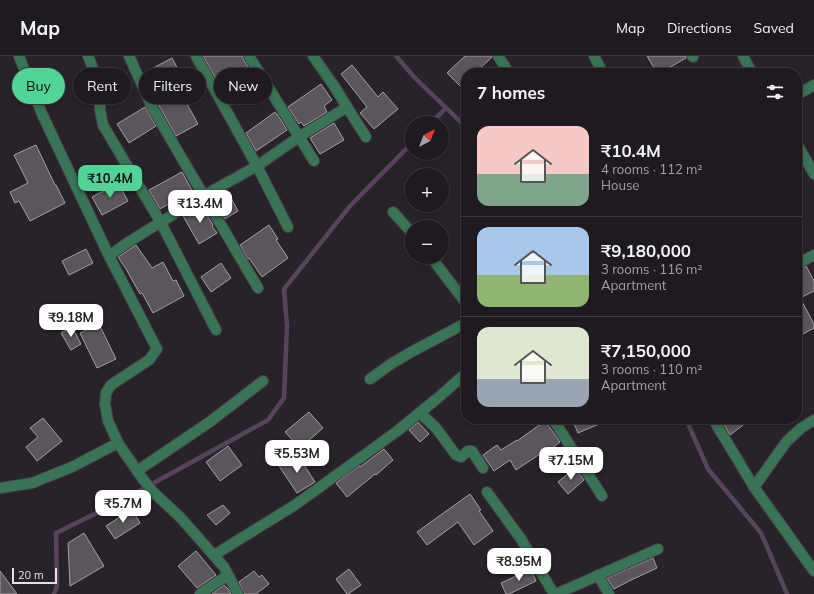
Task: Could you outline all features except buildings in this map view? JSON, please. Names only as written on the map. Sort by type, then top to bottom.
[{"type":"street","points":[[20,56],[42,114],[109,256],[157,349],[149,360],[111,385],[106,393],[105,404],[108,422],[118,443],[140,475],[153,492],[180,516],[224,567],[238,594]]},
{"type":"street","points":[[88,56],[98,81],[100,91],[100,110],[103,125],[160,222],[216,330]]},
{"type":"street","points":[[129,56],[151,105],[258,288]]},
{"type":"street","points":[[196,56],[257,166],[288,227]]},
{"type":"street","points":[[249,56],[314,161]]},
{"type":"street","points":[[313,56],[366,137]]},
{"type":"street","points":[[498,56],[506,68]]},
{"type":"street","points":[[594,56],[600,68]]},
{"type":"street","points":[[743,56],[749,68]]},
{"type":"street","points":[[802,91],[814,85]]},
{"type":"street","points":[[109,256],[160,222],[257,166],[299,137],[347,107]]},
{"type":"street","points":[[802,153],[814,174]]},
{"type":"street","points":[[393,212],[405,225]]},
{"type":"street","points":[[802,261],[814,255]]},
{"type":"street","points":[[436,264],[461,296]]},
{"type":"street","points":[[370,378],[413,350],[461,326]]},
{"type":"street","points":[[214,555],[295,506],[396,432],[461,377]]},
{"type":"street","points":[[140,475],[263,381]]},
{"type":"street","points":[[420,413],[436,428],[456,455],[461,457],[468,451],[472,452],[483,468]]},
{"type":"street","points":[[754,487],[787,441],[801,428],[814,420]]},
{"type":"street","points":[[556,424],[602,496]]},
{"type":"street","points":[[716,424],[754,487],[814,571]]},
{"type":"street","points":[[798,424],[801,428]]},
{"type":"street","points":[[0,488],[32,483],[72,467],[118,443]]},
{"type":"street","points":[[487,492],[521,539],[555,594],[658,549]]},
{"type":"street","points":[[200,594],[228,575]]},
{"type":"street","points":[[598,575],[609,594]]},
{"type":"waterway","points":[[396,56],[415,78],[461,122]]},
{"type":"waterway","points":[[438,116],[446,108]]},
{"type":"waterway","points":[[54,594],[57,586],[56,533],[121,501],[268,420],[284,398],[287,326],[284,289],[350,206],[405,150]]},
{"type":"waterway","points":[[688,424],[708,469],[761,533],[787,594]]}]
